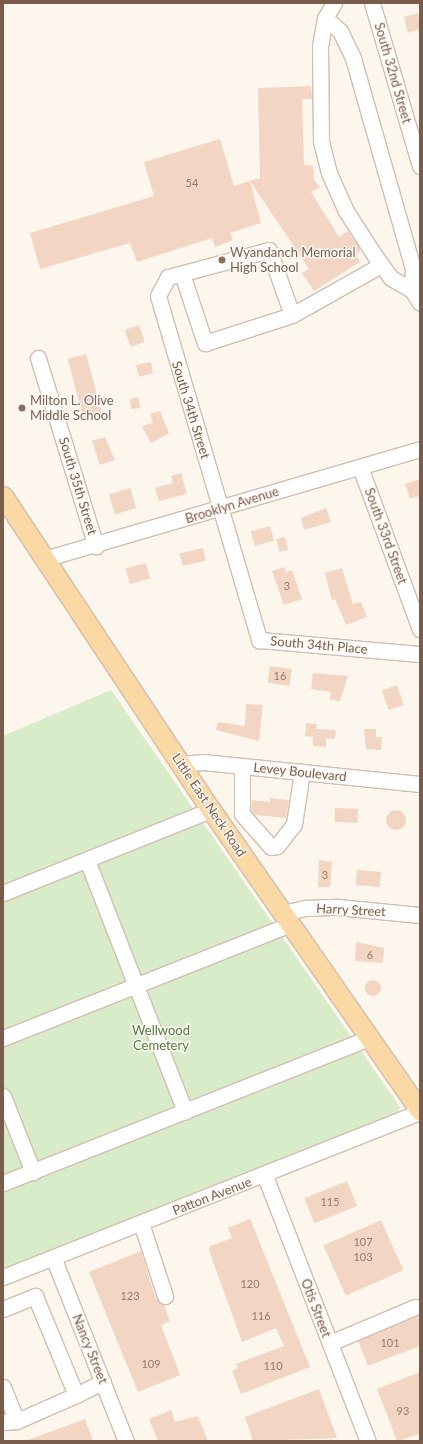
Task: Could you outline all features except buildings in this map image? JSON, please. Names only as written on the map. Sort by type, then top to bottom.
[{"type":"main road","name":"Little East Neck Road","points":[[3,496],[211,810],[420,1111]]},
{"type":"street","points":[[334,3],[325,18],[320,45],[321,142],[329,173],[346,211],[381,265],[391,278],[416,296]]},
{"type":"street","name":"South 32nd Street","points":[[372,3],[420,166]]},
{"type":"street","points":[[325,18],[340,31],[354,58],[413,268],[416,296]]},
{"type":"street","name":"South 34th Street","points":[[220,508],[161,311],[158,296],[161,285],[168,277],[269,250],[292,315]]},
{"type":"street","points":[[182,274],[206,343],[292,315],[381,265]]},
{"type":"street","name":"South 35th Street","points":[[38,358],[96,546]]},
{"type":"street","name":"Brooklyn Avenue","points":[[44,559],[96,546],[420,449]]},
{"type":"street","name":"South 33rd Street","points":[[360,466],[420,629]]},
{"type":"street","name":"South 34th Place","points":[[220,508],[259,640],[420,654]]},
{"type":"street","name":"Levey Boulevard","points":[[181,764],[242,766],[420,784]]},
{"type":"street","points":[[242,766],[242,814],[271,847],[277,846],[294,824],[302,772]]},
{"type":"street","points":[[3,893],[211,810]]},
{"type":"street","points":[[87,860],[185,1112]]},
{"type":"street","name":"Harry Street","points":[[3,1038],[136,986],[314,907],[420,914]]},
{"type":"street","points":[[3,1183],[370,1038]]},
{"type":"street","points":[[3,1096],[33,1172]]},
{"type":"street","name":"Patton Avenue","points":[[3,1277],[265,1176],[420,1111]]},
{"type":"street","name":"Otis Street","points":[[265,1176],[368,1441]]},
{"type":"street","points":[[141,1223],[165,1296]]},
{"type":"street","name":"Nancy Street","points":[[53,1257],[126,1441]]},
{"type":"street","points":[[3,1309],[35,1296],[76,1395]]},
{"type":"street","points":[[330,1343],[416,1307]]},
{"type":"street","points":[[3,1387],[10,1422],[76,1395],[103,1382]]},
{"type":"green space","name":"Wellwood Cemetery","points":[[111,690],[400,1107],[397,1115],[3,1271],[3,736]]},
{"type":"place","name":"Wyandanch Memorial High School","points":[[222,260]]},
{"type":"place","name":"Milton L. Olive Middle School","points":[[22,408]]}]
